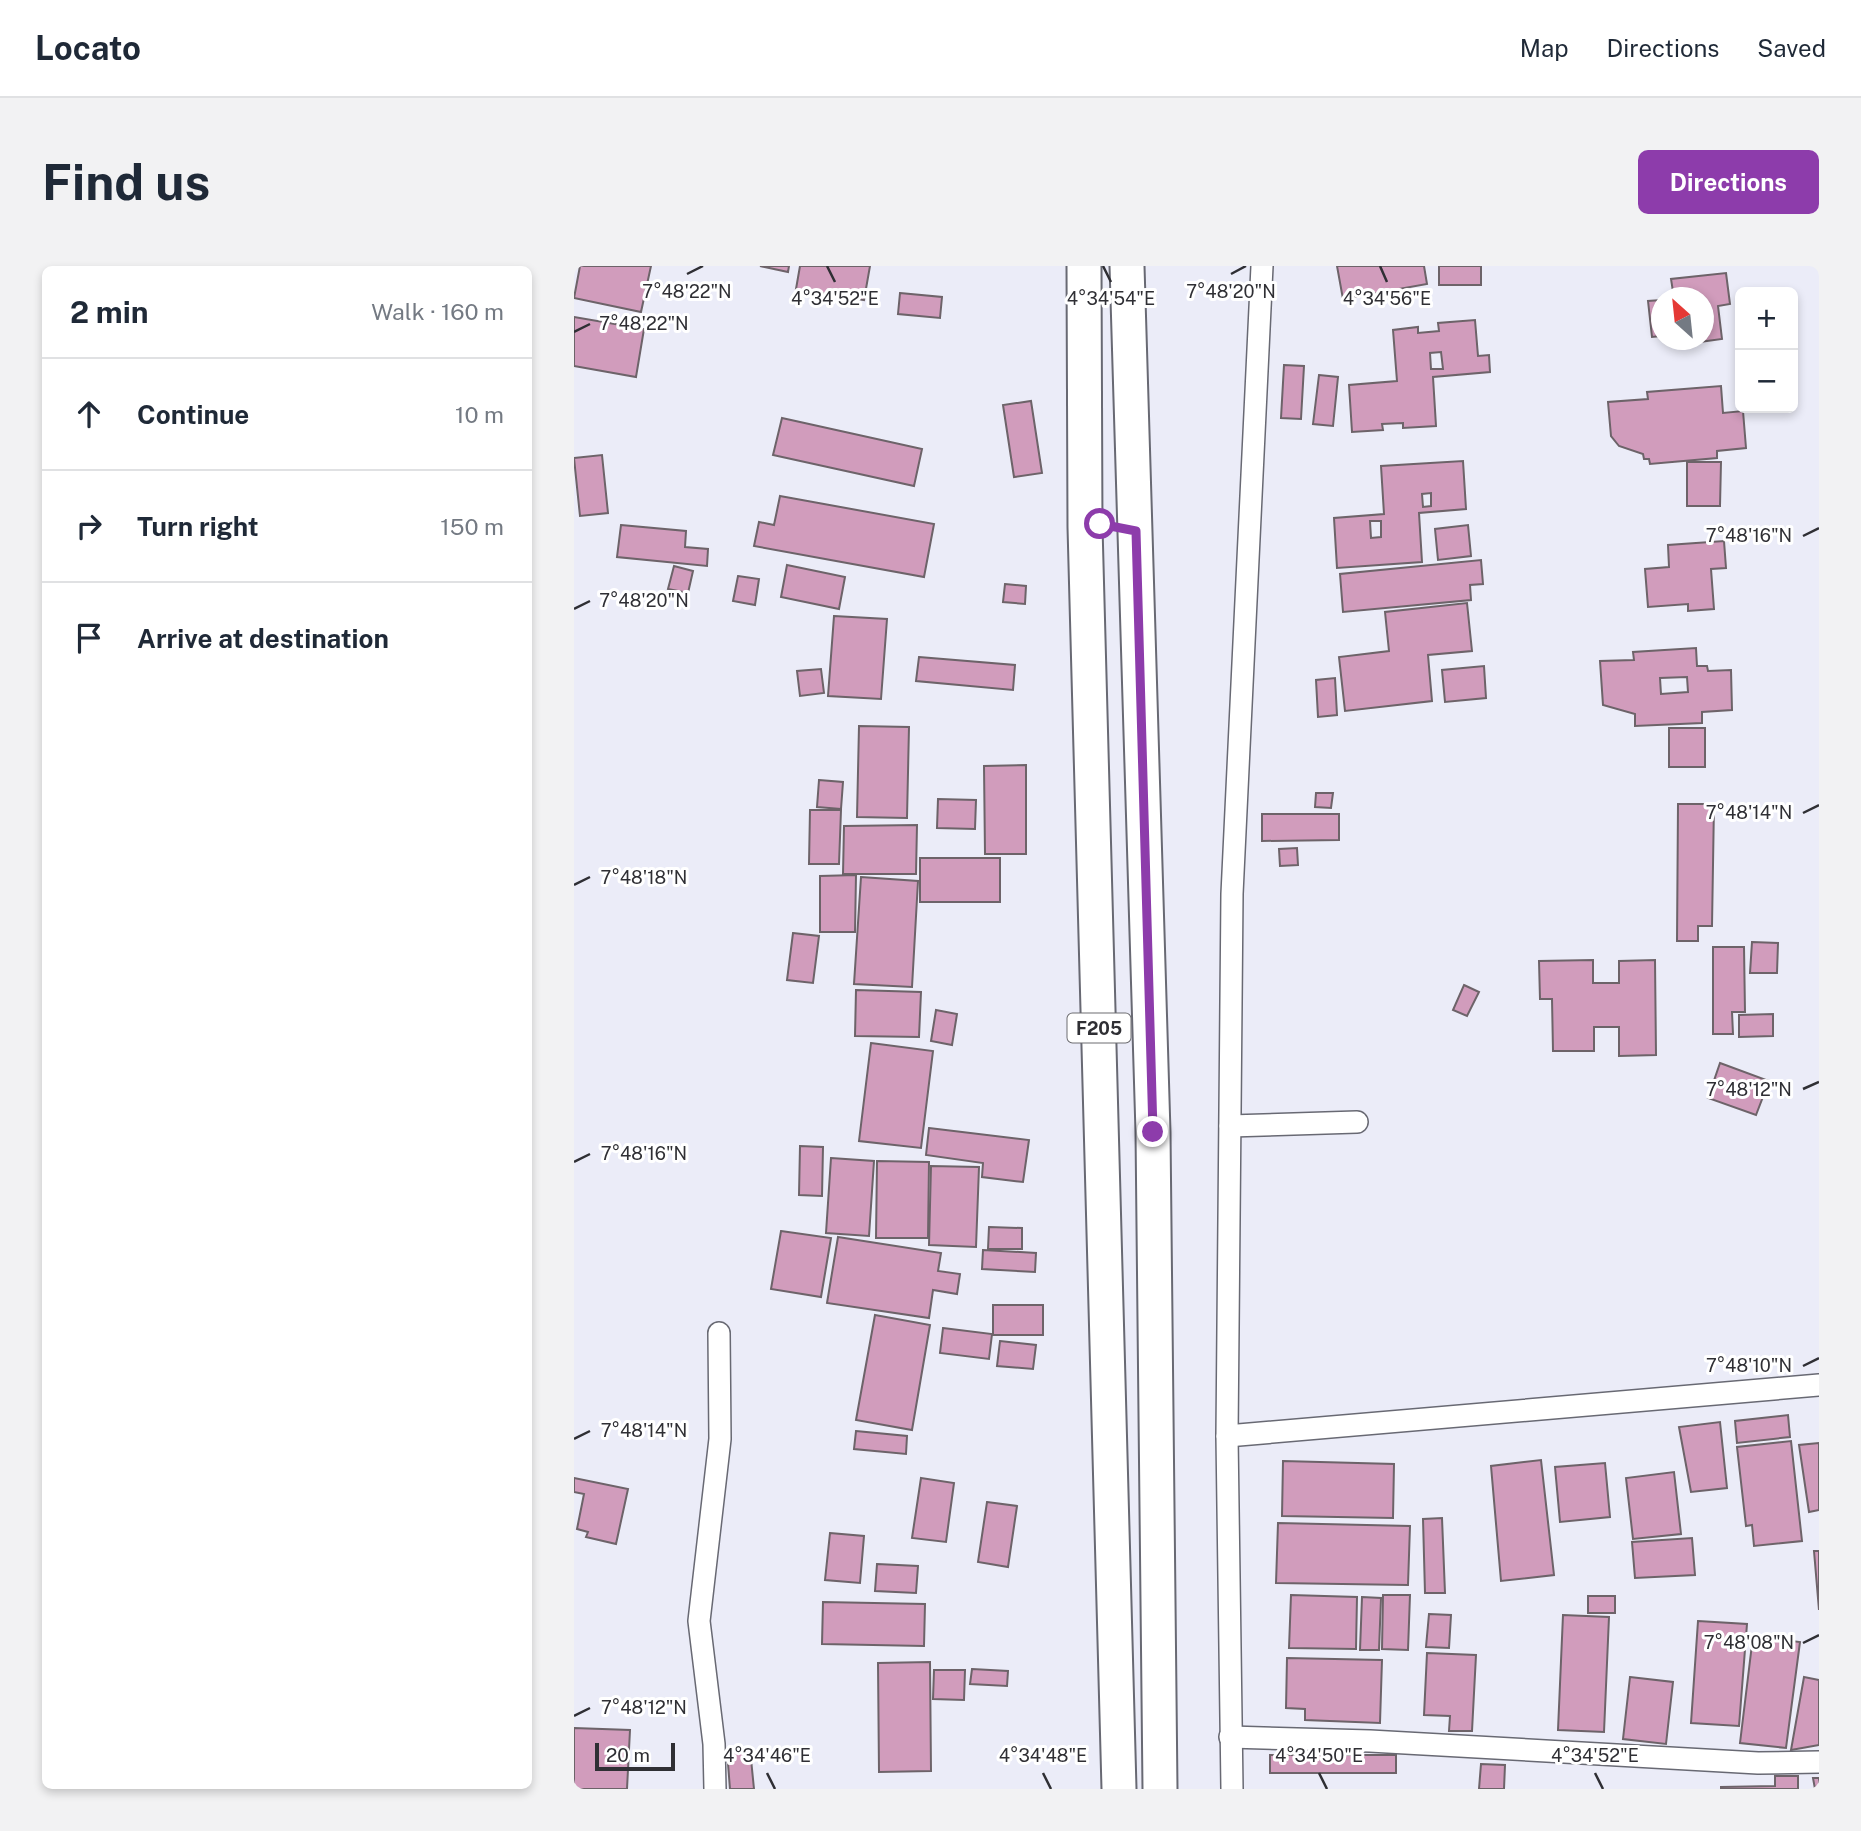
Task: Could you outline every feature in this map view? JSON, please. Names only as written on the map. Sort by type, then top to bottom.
[{"type":"main road","name":"F205","points":[[1084,266],[1085,527],[1119,1789]]},
{"type":"main road","name":"F205","points":[[1127,266],[1153,1132],[1160,1789]]},
{"type":"main road","points":[[1085,527],[1111,525],[1136,531]]},
{"type":"street","points":[[1231,1789],[1227,1436],[1232,894],[1262,266]]},
{"type":"street","points":[[1230,1126],[1357,1122]]},
{"type":"street","points":[[715,1789],[714,1744],[699,1621],[720,1439],[719,1333]]},
{"type":"street","points":[[1227,1436],[1819,1385]]},
{"type":"street","points":[[1230,1737],[1370,1741],[1758,1763],[1819,1762]]},
{"type":"building","points":[[580,266],[651,266],[641,312],[574,298]]},
{"type":"building","points":[[760,266],[789,266],[788,272]]},
{"type":"building","points":[[800,266],[870,266],[864,300],[796,289]]},
{"type":"building","points":[[1337,266],[1424,266],[1427,284],[1343,299]]},
{"type":"building","points":[[1439,266],[1481,266],[1481,285],[1439,285]]},
{"type":"building","points":[[1726,273],[1730,304],[1718,306],[1722,339],[1714,340],[1714,287],[1672,287],[1671,279]]},
{"type":"building","points":[[900,293],[942,297],[940,318],[898,314]]},
{"type":"building","points":[[1648,301],[1651,301],[1651,328]]},
{"type":"building","points":[[574,317],[644,329],[636,377],[574,366]]},
{"type":"building","points":[[1475,320],[1478,356],[1489,355],[1490,372],[1433,377],[1436,426],[1403,428],[1403,423],[1382,424],[1383,430],[1352,432],[1349,385],[1397,381],[1393,330],[1418,327],[1418,333],[1439,331],[1438,323]],"holes":[[[1441,352],[1443,369],[1431,369],[1430,353]]]},
{"type":"building","points":[[1284,365],[1304,366],[1301,419],[1281,418]]},
{"type":"building","points":[[1319,375],[1338,377],[1333,426],[1313,424]]},
{"type":"building","points":[[1721,386],[1723,413],[1743,413],[1746,448],[1717,451],[1717,458],[1650,464],[1643,454],[1619,446],[1611,436],[1608,402],[1648,399],[1647,392]]},
{"type":"building","points":[[1031,401],[1042,473],[1014,477],[1003,405]]},
{"type":"building","points":[[782,418],[922,449],[914,486],[773,455]]},
{"type":"building","points":[[602,455],[608,513],[580,516],[574,458]]},
{"type":"building","points":[[1463,461],[1466,509],[1419,513],[1422,562],[1337,568],[1334,518],[1384,514],[1381,466]],"holes":[[[1431,493],[1431,506],[1423,507],[1422,494]],[[1370,521],[1381,521],[1381,537],[1371,538]]]},
{"type":"building","points":[[1687,462],[1721,462],[1720,506],[1687,506]]},
{"type":"building","points":[[780,496],[934,524],[924,577],[754,546],[759,522],[774,525]]},
{"type":"building","points":[[621,525],[686,531],[685,547],[708,549],[707,566],[617,557]]},
{"type":"building","points":[[1468,525],[1471,556],[1438,560],[1435,529]]},
{"type":"building","points":[[1724,541],[1726,568],[1711,569],[1714,609],[1688,611],[1688,604],[1648,607],[1645,569],[1669,567],[1668,545]]},
{"type":"building","points":[[1481,560],[1483,584],[1470,585],[1471,600],[1343,612],[1340,574]]},
{"type":"building","points":[[787,565],[845,577],[839,609],[781,597]]},
{"type":"building","points":[[674,566],[693,571],[688,593],[668,589]]},
{"type":"building","points":[[738,576],[759,579],[755,605],[733,601]]},
{"type":"building","points":[[1005,584],[1026,586],[1025,604],[1003,602]]},
{"type":"building","points":[[1467,603],[1472,651],[1428,655],[1432,701],[1345,711],[1339,657],[1389,651],[1385,612]]},
{"type":"building","points":[[834,616],[887,619],[881,699],[828,696]]},
{"type":"building","points":[[1696,648],[1697,666],[1707,666],[1708,671],[1731,670],[1732,710],[1702,712],[1702,723],[1635,726],[1635,714],[1603,705],[1600,661],[1634,660],[1633,652]],"holes":[[[1687,677],[1688,692],[1661,694],[1660,678]]]},
{"type":"building","points":[[919,657],[1015,665],[1013,690],[916,681]]},
{"type":"building","points":[[1484,666],[1486,698],[1445,702],[1442,670]]},
{"type":"building","points":[[821,669],[824,693],[800,696],[797,671]]},
{"type":"building","points":[[1335,678],[1337,715],[1318,717],[1316,680]]},
{"type":"building","points":[[859,726],[909,727],[907,818],[857,817]]},
{"type":"building","points":[[1669,728],[1705,728],[1705,767],[1669,767]]},
{"type":"building","points":[[1026,765],[1026,854],[985,854],[984,766]]},
{"type":"building","points":[[819,780],[843,782],[841,809],[817,807]]},
{"type":"building","points":[[1316,793],[1333,793],[1331,808],[1315,807]]},
{"type":"building","points":[[938,799],[976,800],[975,829],[937,828]]},
{"type":"building","points":[[1678,804],[1714,804],[1712,926],[1698,926],[1698,941],[1677,941]]},
{"type":"building","points":[[810,810],[841,810],[839,864],[809,864]]},
{"type":"building","points":[[1262,814],[1339,814],[1339,840],[1262,841]]},
{"type":"building","points":[[917,825],[916,874],[843,874],[844,826]]},
{"type":"building","points":[[1297,848],[1298,865],[1280,866],[1279,849]]},
{"type":"building","points":[[920,858],[1000,858],[1000,902],[920,902]]},
{"type":"building","points":[[856,875],[855,932],[820,932],[820,876]]},
{"type":"building","points":[[861,877],[918,881],[912,987],[854,984]]},
{"type":"building","points":[[793,933],[819,936],[813,983],[787,980]]},
{"type":"building","points":[[1752,942],[1778,943],[1777,973],[1750,973]]},
{"type":"building","points":[[1713,947],[1744,947],[1745,1012],[1732,1012],[1733,1034],[1713,1034]]},
{"type":"building","points":[[1593,960],[1593,983],[1619,983],[1619,961],[1655,960],[1656,1055],[1619,1056],[1619,1027],[1594,1027],[1594,1051],[1553,1051],[1552,999],[1540,999],[1539,961]]},
{"type":"building","points":[[1464,985],[1479,992],[1467,1016],[1453,1010]]},
{"type":"building","points":[[856,990],[921,992],[919,1037],[855,1036]]},
{"type":"building","points":[[936,1010],[957,1014],[952,1045],[931,1041]]},
{"type":"building","points":[[1773,1014],[1773,1036],[1739,1037],[1739,1015]]},
{"type":"building","points":[[871,1043],[933,1051],[921,1148],[859,1141]]},
{"type":"building","points":[[1720,1063],[1769,1081],[1756,1115],[1708,1098]]},
{"type":"building","points":[[929,1128],[1029,1140],[1023,1182],[982,1177],[983,1163],[926,1155]]},
{"type":"building","points":[[800,1146],[823,1147],[822,1196],[799,1195]]},
{"type":"building","points":[[831,1158],[874,1161],[869,1236],[826,1233]]},
{"type":"building","points":[[877,1161],[929,1162],[928,1238],[876,1238]]},
{"type":"building","points":[[931,1166],[979,1167],[976,1247],[929,1245]]},
{"type":"building","points":[[989,1227],[1022,1228],[1022,1249],[988,1249]]},
{"type":"building","points":[[781,1231],[831,1238],[821,1297],[771,1289]]},
{"type":"building","points":[[838,1237],[941,1253],[938,1271],[960,1274],[957,1294],[933,1290],[929,1318],[827,1303]]},
{"type":"building","points":[[983,1250],[1036,1253],[1035,1272],[982,1269]]},
{"type":"building","points":[[993,1305],[1043,1305],[1043,1335],[993,1335]]},
{"type":"building","points":[[875,1315],[930,1325],[912,1430],[856,1420]]},
{"type":"building","points":[[943,1328],[992,1334],[989,1359],[940,1353]]},
{"type":"building","points":[[1000,1341],[1036,1345],[1033,1369],[997,1366]]},
{"type":"building","points":[[1788,1415],[1790,1437],[1737,1443],[1735,1421]]},
{"type":"building","points":[[1720,1422],[1727,1488],[1691,1492],[1679,1427]]},
{"type":"building","points":[[856,1431],[907,1436],[906,1454],[854,1449]]},
{"type":"building","points":[[1791,1441],[1802,1541],[1754,1546],[1752,1525],[1746,1526],[1737,1447]]},
{"type":"building","points":[[1819,1443],[1819,1510],[1809,1512],[1799,1445]]},
{"type":"building","points":[[1541,1460],[1554,1575],[1501,1581],[1491,1466]]},
{"type":"building","points":[[1283,1461],[1394,1464],[1393,1518],[1282,1516]]},
{"type":"building","points":[[1605,1463],[1610,1517],[1560,1522],[1555,1467]]},
{"type":"building","points":[[1674,1472],[1681,1534],[1633,1539],[1626,1478]]},
{"type":"building","points":[[574,1478],[628,1489],[616,1544],[586,1537],[588,1532],[577,1529],[584,1494],[574,1492]]},
{"type":"building","points":[[921,1478],[954,1483],[946,1542],[912,1538]]},
{"type":"building","points":[[987,1502],[1017,1506],[1008,1567],[978,1562]]},
{"type":"building","points":[[1442,1518],[1445,1593],[1425,1593],[1423,1519]]},
{"type":"building","points":[[1278,1523],[1410,1526],[1408,1585],[1276,1583]]},
{"type":"building","points":[[830,1533],[864,1536],[860,1583],[825,1580]]},
{"type":"building","points":[[1692,1538],[1695,1575],[1635,1578],[1632,1542]]},
{"type":"building","points":[[1814,1551],[1819,1551],[1819,1610]]},
{"type":"building","points":[[877,1564],[918,1566],[916,1593],[875,1591]]},
{"type":"building","points":[[1291,1595],[1357,1597],[1356,1649],[1289,1648]]},
{"type":"building","points":[[1383,1595],[1410,1595],[1408,1650],[1382,1649]]},
{"type":"building","points":[[1588,1596],[1615,1596],[1615,1613],[1588,1613]]},
{"type":"building","points":[[1362,1597],[1381,1598],[1379,1650],[1360,1650]]},
{"type":"building","points":[[823,1602],[925,1604],[924,1646],[822,1644]]},
{"type":"building","points":[[1429,1614],[1451,1615],[1449,1648],[1426,1647]]},
{"type":"building","points":[[1563,1615],[1609,1617],[1604,1732],[1558,1730]]},
{"type":"building","points":[[1698,1621],[1747,1624],[1739,1726],[1691,1723]]},
{"type":"building","points":[[1753,1636],[1800,1642],[1786,1748],[1740,1743]]},
{"type":"building","points":[[1427,1653],[1476,1655],[1472,1731],[1449,1731],[1450,1716],[1424,1715]]},
{"type":"building","points":[[1287,1658],[1382,1660],[1380,1723],[1305,1720],[1305,1709],[1286,1708]]},
{"type":"building","points":[[930,1662],[931,1771],[879,1772],[878,1663]]},
{"type":"building","points":[[972,1669],[1008,1671],[1007,1686],[970,1684]]},
{"type":"building","points":[[934,1670],[965,1670],[964,1700],[933,1699]]},
{"type":"building","points":[[1630,1677],[1673,1682],[1666,1744],[1623,1739]]},
{"type":"building","points":[[1804,1677],[1819,1680],[1819,1745],[1791,1750]]},
{"type":"building","points":[[574,1728],[630,1730],[627,1789],[574,1789]]},
{"type":"building","points":[[750,1749],[754,1789],[730,1789],[727,1751]]},
{"type":"building","points":[[1270,1755],[1396,1755],[1396,1773],[1270,1773]]},
{"type":"building","points":[[1481,1764],[1505,1765],[1504,1789],[1479,1789]]},
{"type":"building","points":[[1775,1776],[1798,1776],[1798,1789],[1721,1789],[1775,1786]]},
{"type":"building","points":[[1813,1778],[1819,1778],[1819,1789],[1815,1789]]},
{"type":"route","points":[[1100,524],[1136,531],[1153,1132]]}]
